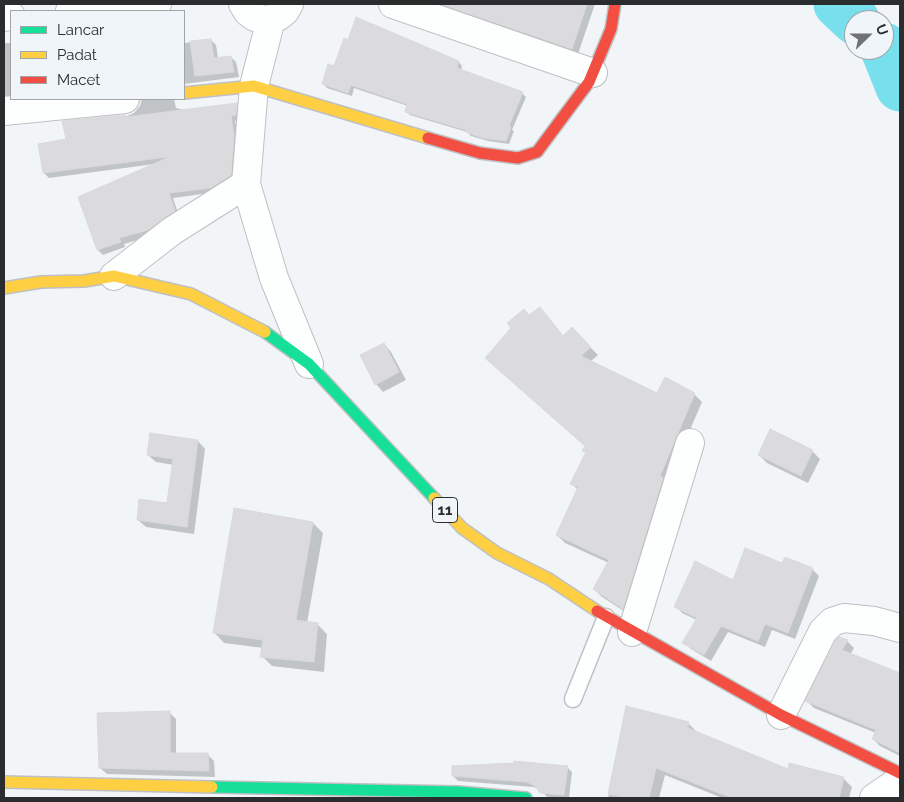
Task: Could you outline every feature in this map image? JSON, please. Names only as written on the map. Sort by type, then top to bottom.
[{"type":"main road","points":[[185,93],[254,86],[480,153],[518,158],[537,152],[589,82],[611,29],[615,4]]},
{"type":"main road","name":"11","points":[[4,288],[41,282],[84,281],[114,276],[191,294],[260,328],[309,364],[462,528],[497,553],[549,579],[606,617],[781,715],[900,773]]},
{"type":"main road","points":[[4,782],[458,792],[526,798]]},
{"type":"street","points":[[82,10],[157,4]]},
{"type":"street","points":[[243,4],[248,12],[263,20],[280,12]]},
{"type":"street","points":[[393,4],[593,73]]},
{"type":"street","points":[[280,12],[254,86],[246,184],[274,278],[309,364]]},
{"type":"street","points":[[4,111],[115,100]]},
{"type":"street","points":[[114,276],[172,231],[246,184]]},
{"type":"street","points":[[632,632],[690,443]]},
{"type":"street","points":[[781,715],[823,631],[832,622],[844,618],[874,621],[900,628]]},
{"type":"street","points":[[874,798],[900,780]]},
{"type":"lane","points":[[573,699],[606,617]]},
{"type":"building","points":[[440,4],[587,4],[572,49]]},
{"type":"building","points":[[356,17],[459,61],[457,68],[523,92],[509,126],[511,127],[506,141],[483,138],[466,132],[466,130],[405,112],[407,104],[351,85],[348,93],[322,84],[328,64],[334,66],[344,38],[348,40]]},
{"type":"building","points":[[211,39],[214,58],[231,56],[234,72],[195,76],[190,41]]},
{"type":"building","points":[[237,103],[236,115],[231,116],[234,136],[231,175],[211,188],[169,193],[175,211],[148,230],[119,238],[121,242],[97,250],[78,197],[167,157],[43,173],[38,144],[66,139],[62,121],[125,115],[126,117]]},
{"type":"building","points":[[540,307],[563,336],[572,327],[591,347],[581,356],[657,393],[665,377],[695,393],[660,476],[663,478],[623,609],[593,589],[609,560],[556,535],[578,487],[570,484],[586,452],[582,451],[585,446],[485,358],[511,328],[507,323],[524,309],[529,315]]},
{"type":"building","points":[[384,343],[399,372],[375,385],[360,355]]},
{"type":"building","points":[[770,429],[813,450],[801,476],[758,455]]},
{"type":"building","points":[[150,433],[198,440],[187,527],[137,520],[139,499],[167,503],[173,459],[147,455]]},
{"type":"building","points":[[234,508],[313,522],[296,620],[318,623],[314,662],[260,657],[263,640],[213,633]]},
{"type":"building","points":[[745,548],[782,563],[785,557],[813,568],[788,633],[765,624],[758,641],[721,626],[704,655],[682,643],[697,618],[674,607],[695,561],[733,580]]},
{"type":"building","points":[[839,637],[848,640],[842,650],[900,673],[900,753],[872,739],[876,730],[805,701]]},
{"type":"building","points":[[626,706],[689,722],[688,728],[788,769],[789,763],[844,777],[839,798],[732,798],[656,768],[649,798],[626,798],[608,794]]},
{"type":"building","points":[[170,711],[170,753],[208,753],[209,771],[99,768],[97,713]]},
{"type":"building","points":[[514,761],[568,766],[564,795],[540,793],[535,786],[527,782],[452,776],[452,766],[514,763]]},
{"type":"waterway","points":[[838,4],[844,10]]},
{"type":"waterway","points":[[889,60],[900,87]]},
{"type":"traffic: fast","points":[[265,332],[309,364],[434,498]]},
{"type":"traffic: fast","points":[[212,787],[458,792],[526,798]]},
{"type":"traffic: slow","points":[[185,93],[254,86],[428,138]]},
{"type":"traffic: slow","points":[[4,288],[41,282],[84,281],[114,276],[191,294],[265,332]]},
{"type":"traffic: slow","points":[[434,498],[462,528],[497,553],[549,579],[597,611]]},
{"type":"traffic: slow","points":[[4,782],[212,787]]},
{"type":"traffic: jam","points":[[428,138],[480,153],[518,158],[537,152],[589,82],[611,29],[615,4]]},
{"type":"traffic: jam","points":[[597,611],[781,715],[900,773]]}]
